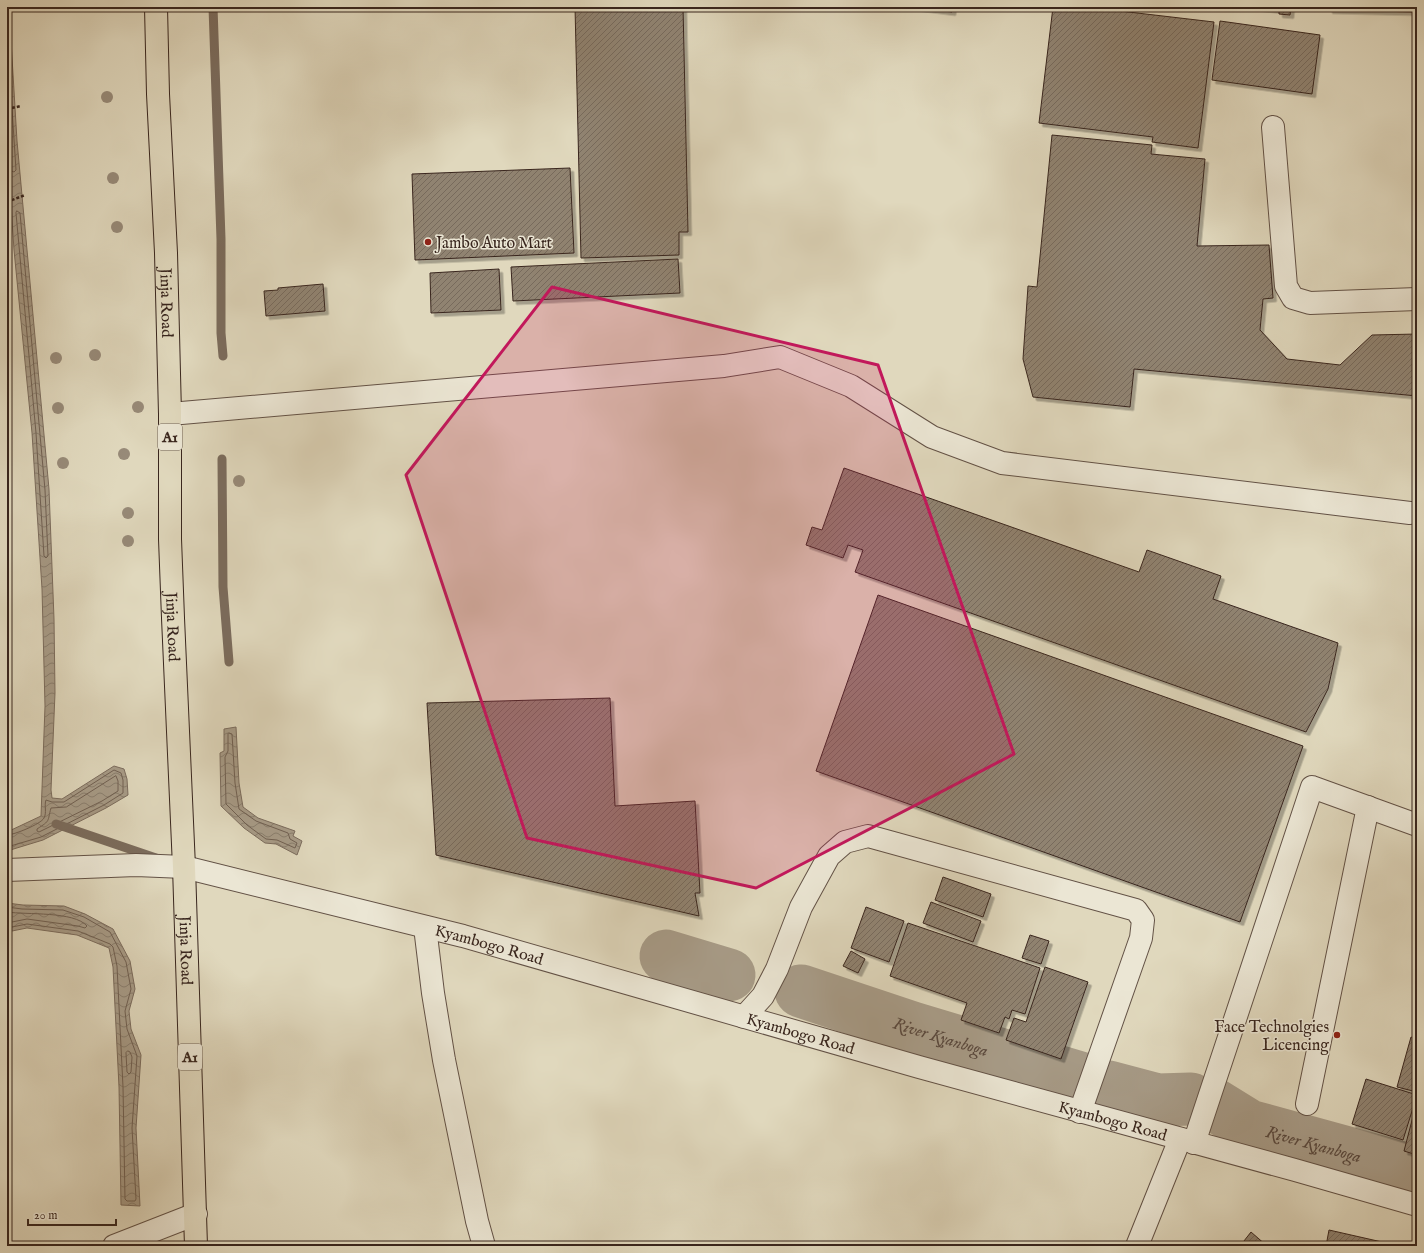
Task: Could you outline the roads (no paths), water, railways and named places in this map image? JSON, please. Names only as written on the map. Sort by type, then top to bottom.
[{"type":"highway","name":"Jinja Road","points":[[156,7],[158,94],[166,253],[170,414],[171,571],[184,868],[196,1246]]},
{"type":"street","points":[[1273,127],[1286,286],[1293,298],[1310,303],[1417,299]]},
{"type":"street","points":[[170,414],[724,366],[780,357],[851,386],[932,437],[1002,463],[1410,513]]},
{"type":"street","points":[[1137,1246],[1187,1141],[1312,787],[1417,825]]},
{"type":"street","points":[[1307,1104],[1368,807]]},
{"type":"street","points":[[744,1017],[763,996],[777,969],[801,907],[829,856],[845,842],[868,836],[1136,910],[1143,920],[1141,938],[1080,1112]]},
{"type":"street","name":"Kyambogo Road","points":[[7,870],[136,865],[184,868],[463,936],[919,1068],[1295,1170],[1417,1205]]},
{"type":"street","points":[[425,927],[433,993],[444,1060],[477,1221],[484,1246]]},
{"type":"street","points":[[114,1246],[196,1214]]},
{"type":"water","points":[[7,7],[9,7],[17,141],[49,489],[55,693],[51,790],[52,798],[62,799],[114,766],[124,769],[127,779],[128,795],[43,840],[7,851],[7,832],[41,816],[45,706],[42,589],[32,433],[14,250],[7,144]]},
{"type":"water","points":[[236,727],[239,783],[243,807],[258,818],[295,831],[293,836],[302,841],[297,855],[276,844],[265,843],[244,828],[221,806],[220,753],[224,751],[224,729]]},
{"type":"water","points":[[7,903],[64,906],[85,914],[113,929],[130,961],[135,989],[129,1011],[131,1029],[141,1055],[136,1128],[140,1206],[121,1205],[119,1087],[113,967],[109,948],[77,935],[27,928],[7,932]]},
{"type":"waterway","points":[[213,7],[221,239],[221,333],[223,356]]},
{"type":"waterway","points":[[222,459],[223,587],[229,662]]},
{"type":"waterway","points":[[56,824],[156,858]]},
{"type":"waterway","name":"River Kyanboga","points":[[666,956],[729,975]]},
{"type":"waterway","name":"River Kyanboga","points":[[801,991],[912,1028],[1083,1079]]},
{"type":"waterway","name":"River Kyanboga","points":[[1109,1087],[1158,1100],[1191,1099]]},
{"type":"waterway","name":"River Kyanboga","points":[[1215,1105],[1249,1126],[1417,1172]]},
{"type":"place","name":"Jambo Auto Mart","points":[[428,242]]},
{"type":"place","name":"Face Technolgies Licencing","points":[[1337,1035]]}]
